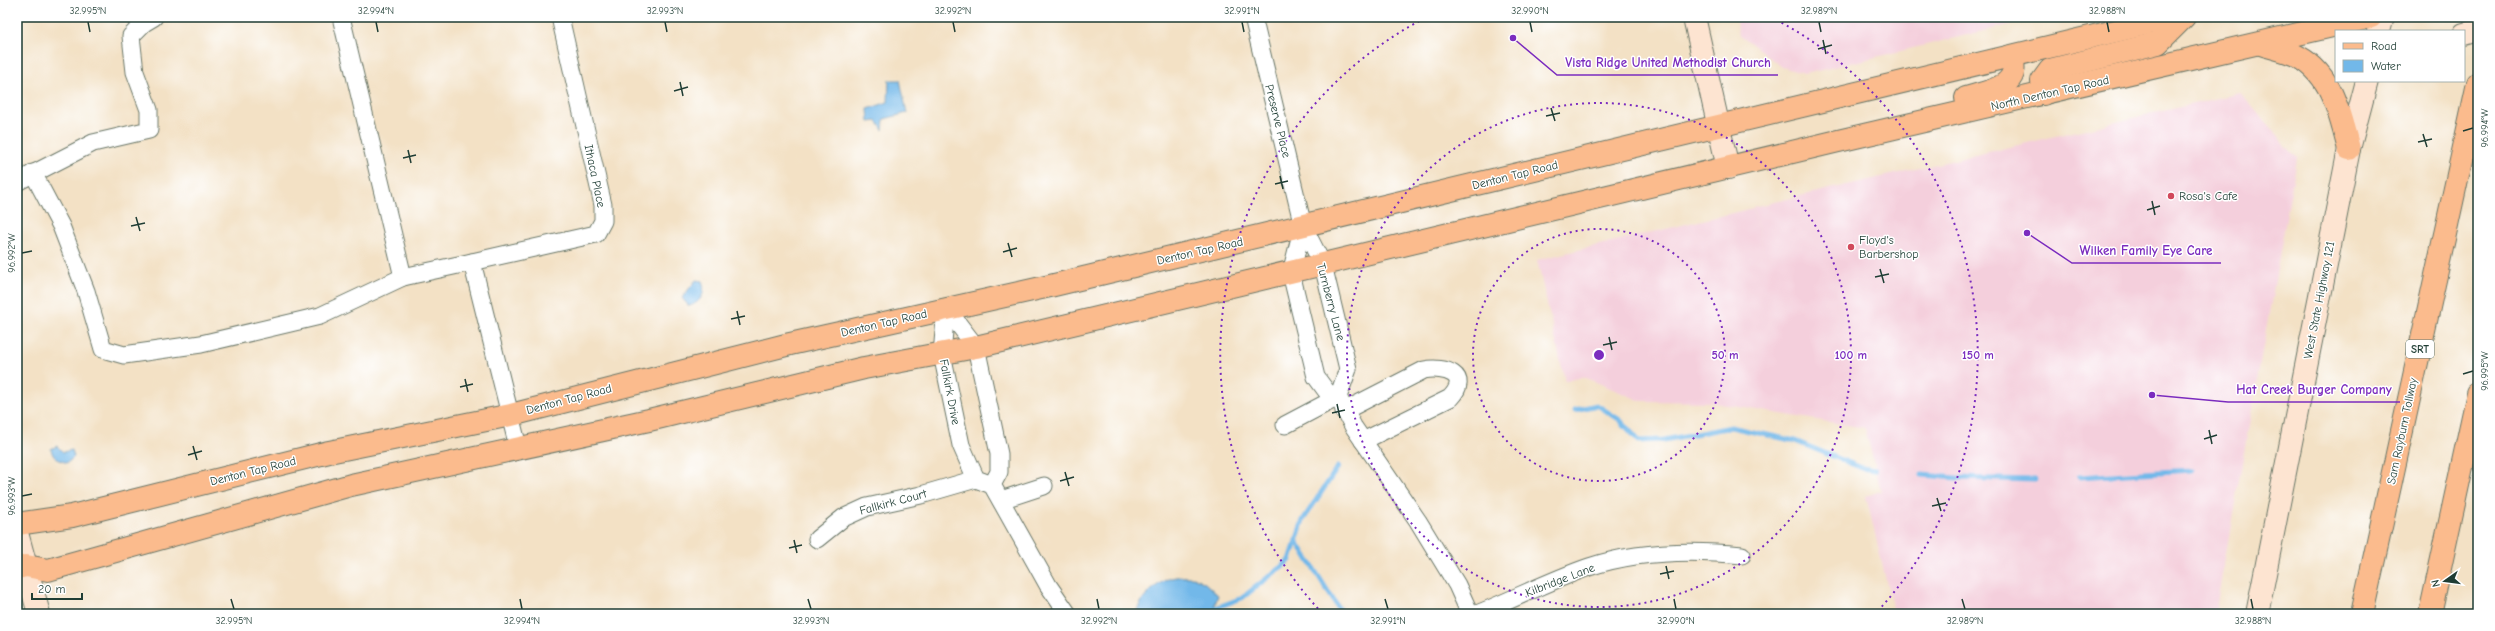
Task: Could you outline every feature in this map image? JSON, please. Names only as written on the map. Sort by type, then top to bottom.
[{"type":"main road","points":[[21,567],[48,570],[351,485],[649,420],[864,368],[976,348],[1728,168],[1694,17]]},
{"type":"main road","points":[[1861,136],[1892,117],[2001,88],[2011,75],[2011,56],[2174,17]]},
{"type":"main road","points":[[2043,94],[2042,81],[2050,70],[2158,43],[2184,17]]},
{"type":"main road","name":"North Denton Tap Road","points":[[1728,168],[2371,17]]},
{"type":"main road","points":[[2379,30],[2383,17]]},
{"type":"main road","points":[[2465,34],[2478,30]]},
{"type":"main road","points":[[2260,44],[2294,55],[2310,65],[2325,80],[2336,102],[2349,149]]},
{"type":"main road","name":"Denton Tap Road","points":[[17,524],[72,516],[329,452],[511,415],[775,348],[1303,226],[2011,56]]},
{"type":"main road","name":"West State Highway 121","points":[[2257,614],[2349,149],[2367,82]]},
{"type":"main road","name":"Sam Rayburn Tollway","points":[[2362,614],[2478,83]]},
{"type":"main road","points":[[2430,614],[2478,393]]},
{"type":"main road","points":[[17,533],[21,567],[39,614]]},
{"type":"street","points":[[17,182],[93,143],[149,130],[149,110],[135,72],[131,36],[144,23],[154,17]]},
{"type":"street","points":[[341,17],[403,277]]},
{"type":"street","name":"Ithaca Place","points":[[33,173],[61,226],[86,291],[103,348],[124,355],[201,344],[320,316],[403,277],[596,234],[603,221],[603,205],[560,17]]},
{"type":"street","name":"Preserve Place","points":[[1253,17],[1303,226]]},
{"type":"street","points":[[1303,226],[1291,273],[1316,377],[1326,392],[1341,404],[1363,442],[1418,521],[1457,585],[1470,614]]},
{"type":"street","name":"Turnberry Lane","points":[[1303,226],[1323,265],[1348,369],[1341,404]]},
{"type":"street","points":[[472,262],[518,448]]},
{"type":"street","points":[[946,308],[976,348],[999,454],[999,472],[992,485]]},
{"type":"street","name":"Fallkirk Drive","points":[[946,308],[942,354],[961,445],[976,479]]},
{"type":"street","points":[[1285,425],[1424,370],[1436,368],[1448,369],[1455,375],[1458,382],[1457,391],[1450,398],[1363,442]]},
{"type":"street","points":[[976,479],[992,485],[1048,585],[1068,614]]},
{"type":"street","name":"Fallkirk Court","points":[[817,539],[843,518],[867,507],[921,495],[976,479]]},
{"type":"street","points":[[1001,500],[1044,486]]},
{"type":"street","name":"Kilbridge Lane","points":[[1477,614],[1590,567],[1620,560],[1644,556],[1708,552],[1742,555]]},
{"type":"shaded area","points":[[1735,17],[2042,17],[1805,74],[1782,67],[1739,34]]},
{"type":"shaded area","points":[[2240,93],[2297,158],[2215,614],[1894,614],[1866,496],[1881,491],[1865,428],[1709,402],[1641,401],[1584,377],[1565,381],[1537,260],[1753,208],[1767,267],[1753,207]]},
{"type":"water","points":[[889,80],[900,80],[907,113],[884,119],[883,130],[877,121],[869,122],[868,109],[888,102]]},
{"type":"water","points":[[696,280],[702,281],[704,290],[702,297],[696,303],[689,306],[682,298]]},
{"type":"water","points":[[57,446],[63,452],[72,450],[74,457],[67,463],[56,458],[51,449]]},
{"type":"water","points":[[1173,577],[1193,577],[1205,583],[1218,595],[1212,614],[1136,614],[1141,603],[1149,592],[1160,583]]},
{"type":"waterway","points":[[1575,410],[1597,405],[1620,420],[1639,441],[1664,440],[1731,427],[1795,441],[1862,468],[1875,470]]},
{"type":"waterway","points":[[1199,614],[1242,598],[1290,560],[1303,520],[1338,467]]},
{"type":"waterway","points":[[2079,477],[2191,470]]},
{"type":"waterway","points":[[1922,475],[1957,478],[2035,480]]},
{"type":"waterway","points":[[1296,540],[1342,614]]},
{"type":"place","name":"Vista Ridge United Methodist Church","points":[[1513,38]]},
{"type":"place","name":"Rosa's Cafe","points":[[2171,196]]},
{"type":"place","name":"Wilken Family Eye Care","points":[[2027,233]]},
{"type":"place","name":"Floyd's Barbershop","points":[[1851,247]]},
{"type":"place","name":"Hat Creek Burger Company","points":[[2152,395]]}]
